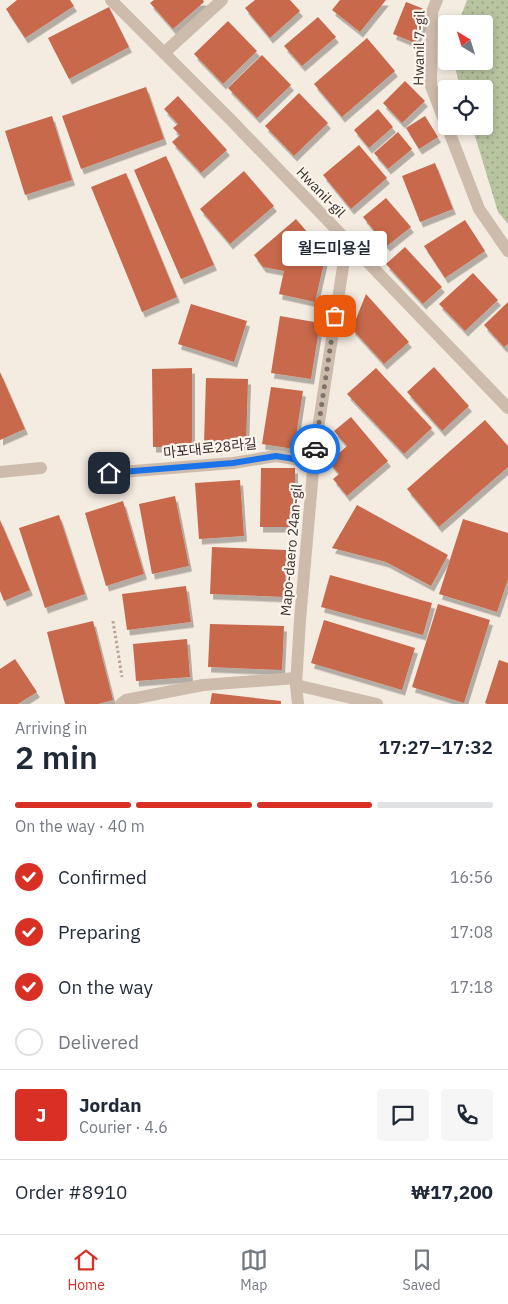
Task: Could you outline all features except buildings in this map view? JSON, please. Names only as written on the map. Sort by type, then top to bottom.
[{"type":"street","name":"Hwanil-gil","points":[[111,0],[237,126],[508,408]]},
{"type":"street","points":[[164,53],[222,0]]},
{"type":"street","name":"Hwanil 7-gil","points":[[437,0],[432,12],[431,86],[438,105]]},
{"type":"street","name":"Hwanil 7-gil","points":[[450,135],[480,209],[508,251]]},
{"type":"street","name":"Mapo-daero 24an-gil","points":[[298,704],[296,682],[313,462],[347,241]]},
{"type":"street","name":"마포대로28라길","points":[[109,473],[233,463],[276,456],[313,462]]},
{"type":"street","points":[[0,472],[41,468]]},
{"type":"street","points":[[123,702],[203,685],[296,682],[377,704]]},
{"type":"path","points":[[113,621],[123,702]]},
{"type":"green space","points":[[467,0],[508,0],[508,224],[498,212],[475,135],[493,135],[493,80],[458,80],[456,70],[493,70],[493,15],[461,15]]},
{"type":"way so far","points":[[315,449],[335,316]]},
{"type":"place","name":"월드미용실","points":[[335,316]]},
{"type":"route","points":[[109,473],[233,463],[276,456],[313,462],[315,449]]}]
